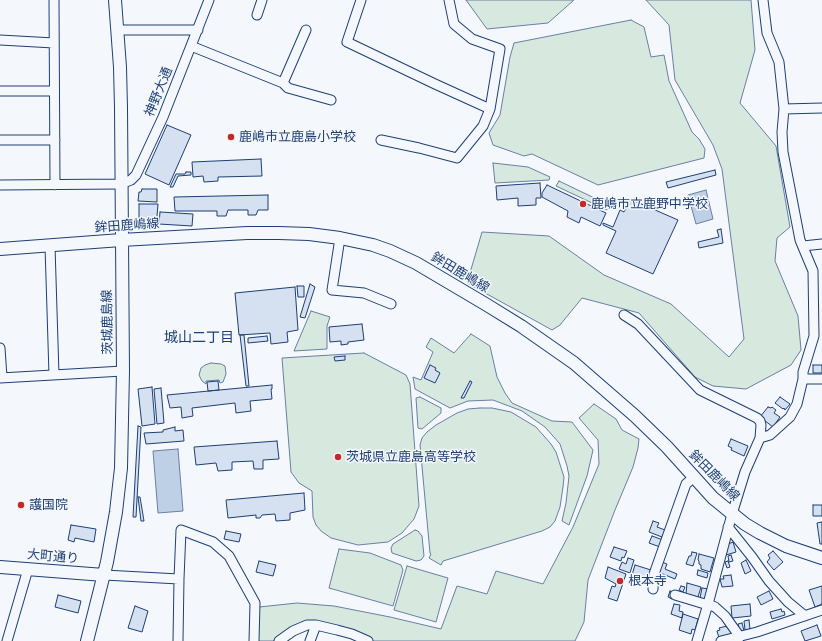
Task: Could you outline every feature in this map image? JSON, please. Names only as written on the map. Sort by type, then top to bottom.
[{"type":"main road","name":"茨城鹿島線","points":[[87,641],[104,575],[113,530],[121,468],[123,371],[121,108],[115,0]]},
{"type":"main road","name":"鉾田鹿嶋線","points":[[0,249],[247,233],[309,234],[340,238],[373,245],[390,251],[416,263],[534,335],[574,363],[604,388],[666,447],[713,498],[732,514],[760,533],[780,543],[822,558]]},
{"type":"main road","name":"大町通り","points":[[0,567],[104,575]]},
{"type":"street","points":[[54,0],[55,185]]},
{"type":"street","name":"神野大通","points":[[121,184],[126,183],[136,175],[163,117],[209,0]]},
{"type":"street","points":[[257,15],[262,0]]},
{"type":"street","points":[[361,0],[346,42],[490,109]]},
{"type":"street","points":[[381,140],[457,158],[483,126],[490,109],[500,49],[472,39],[454,24],[449,0]]},
{"type":"street","points":[[760,438],[770,435],[790,417],[797,404],[803,379],[803,372],[814,336],[813,271],[809,258],[805,253],[800,240],[783,152],[782,132],[784,109],[779,62],[767,33],[763,0]]},
{"type":"street","points":[[117,30],[198,30]]},
{"type":"street","points":[[283,83],[306,30]]},
{"type":"street","points":[[0,40],[54,43]]},
{"type":"street","points":[[191,46],[283,83],[288,88],[331,100]]},
{"type":"street","points":[[0,91],[54,91]]},
{"type":"street","points":[[784,109],[822,108]]},
{"type":"street","points":[[0,140],[55,140]]},
{"type":"street","points":[[0,185],[121,184]]},
{"type":"street","points":[[340,238],[332,290],[364,293],[391,304]]},
{"type":"street","points":[[803,246],[822,244]]},
{"type":"street","points":[[50,246],[54,375]]},
{"type":"street","points":[[624,315],[638,324],[700,390],[760,421],[761,425],[760,438],[745,472],[728,527],[697,641]]},
{"type":"street","points":[[0,348],[1,377],[123,371]]},
{"type":"street","points":[[803,379],[822,379]]},
{"type":"street","points":[[653,589],[654,574],[686,484],[694,477]]},
{"type":"street","points":[[728,527],[769,581],[788,602],[805,616]]},
{"type":"street","points":[[178,641],[181,530],[214,542],[229,556],[255,603],[254,641]]},
{"type":"street","points":[[5,637],[28,569]]},
{"type":"street","points":[[104,575],[179,579]]},
{"type":"street","points":[[674,596],[715,607],[725,616],[740,637]]},
{"type":"street","points":[[721,641],[740,637],[822,610]]},
{"type":"street","points":[[278,641],[293,631],[307,625],[316,625],[350,637],[368,641]]},
{"type":"street","points":[[310,641],[316,625]]},
{"type":"shaded area","points":[[466,0],[574,0],[548,23],[487,29]]},
{"type":"shaded area","points":[[646,0],[751,0],[755,50],[740,103],[776,146],[790,227],[777,238],[775,261],[798,316],[801,350],[791,365],[746,389],[713,386],[695,377],[639,313],[582,298],[560,325],[552,330],[467,283],[482,232],[549,236],[604,275],[671,304],[729,357],[744,339],[722,169],[713,145],[675,80],[669,25]]},
{"type":"shaded area","points":[[631,20],[644,27],[651,57],[664,55],[669,81],[692,132],[699,139],[705,149],[704,158],[598,185],[532,154],[524,156],[493,145],[489,133],[500,115],[510,57],[514,43]]},
{"type":"shaded area","points":[[493,163],[528,167],[550,177],[549,180],[495,183]]},
{"type":"shaded area","points":[[559,181],[609,205],[607,210],[556,186]]},
{"type":"shaded area","points":[[311,311],[330,317],[327,326],[327,349],[294,351]]},
{"type":"shaded area","points":[[471,334],[490,346],[497,377],[512,403],[552,421],[572,422],[593,450],[587,476],[569,525],[562,521],[569,476],[567,466],[560,444],[545,427],[522,411],[493,400],[468,401],[450,408],[415,389],[413,377],[421,380],[433,352],[426,347],[431,338],[454,353]]},
{"type":"shaded area","points":[[364,353],[406,375],[410,384],[419,506],[414,519],[402,533],[388,542],[358,545],[331,538],[321,531],[316,525],[313,517],[312,491],[299,483],[291,472],[282,358]]},
{"type":"shaded area","points":[[211,363],[225,366],[226,374],[223,382],[220,383],[219,380],[206,381],[206,384],[202,381],[199,375],[201,368]]},
{"type":"shaded area","points":[[420,397],[441,408],[441,413],[422,429],[418,428],[416,398]]},
{"type":"shaded area","points":[[594,404],[616,419],[622,430],[639,439],[633,467],[588,580],[584,622],[575,641],[371,641],[327,624],[286,633],[273,641],[257,641],[259,607],[297,603],[334,606],[441,629],[457,586],[487,594],[496,571],[543,584],[573,527],[599,464],[598,440],[579,418]]},
{"type":"shaded area","points":[[492,408],[511,412],[536,427],[551,444],[556,452],[564,477],[560,507],[555,521],[550,527],[542,531],[443,561],[441,565],[429,558],[431,554],[420,445],[422,438],[436,425],[457,413],[468,409]]},
{"type":"shaded area","points":[[415,530],[422,536],[424,556],[421,560],[416,561],[392,553],[391,548],[393,544]]},
{"type":"shaded area","points":[[339,549],[370,553],[401,565],[403,570],[393,606],[329,588]]},
{"type":"shaded area","points":[[407,566],[448,578],[436,622],[394,610]]},
{"type":"water","points":[[706,190],[713,219],[696,224],[688,195]]},
{"type":"water","points":[[178,449],[183,511],[158,513],[153,451]]},
{"type":"building","points":[[167,125],[191,135],[169,185],[145,174]]},
{"type":"building","points":[[261,159],[262,176],[218,177],[218,181],[204,182],[203,176],[193,177],[192,162]]},
{"type":"building","points":[[715,170],[716,175],[668,188],[666,182]]},
{"type":"building","points":[[186,172],[191,172],[191,175],[178,176],[173,187],[170,187],[176,174],[185,174]]},
{"type":"building","points":[[540,183],[541,198],[536,198],[536,205],[518,206],[518,198],[497,200],[496,186]]},
{"type":"building","points":[[547,185],[606,213],[600,226],[581,217],[579,223],[567,217],[568,211],[542,197],[542,193]]},
{"type":"building","points":[[142,189],[157,189],[157,202],[138,201],[139,192],[141,192]]},
{"type":"building","points":[[268,195],[268,210],[258,210],[256,215],[248,215],[248,210],[228,210],[226,216],[217,216],[217,211],[175,211],[174,197]]},
{"type":"building","points":[[630,199],[678,220],[653,274],[606,253],[616,231],[603,225],[603,223],[613,227],[620,210],[624,212]]},
{"type":"building","points":[[139,204],[158,204],[156,228],[139,229]]},
{"type":"building","points":[[160,212],[193,214],[192,226],[159,224]]},
{"type":"building","points":[[721,229],[723,243],[699,248],[698,242],[719,237],[717,230]]},
{"type":"building","points":[[310,284],[315,287],[305,318],[300,317]]},
{"type":"building","points":[[297,286],[304,286],[304,297],[298,297]]},
{"type":"building","points":[[295,287],[298,330],[287,332],[288,342],[271,344],[270,333],[239,335],[235,293]]},
{"type":"building","points":[[362,324],[364,340],[348,342],[348,344],[341,345],[341,341],[330,342],[329,327]]},
{"type":"building","points":[[240,335],[244,335],[249,386],[246,386]]},
{"type":"building","points":[[267,336],[268,341],[248,343],[248,338]]},
{"type":"building","points":[[345,356],[345,360],[335,361],[334,357]]},
{"type":"building","points":[[430,365],[436,368],[435,370],[440,373],[435,383],[424,378]]},
{"type":"building","points":[[813,365],[822,365],[822,373],[813,373]]},
{"type":"building","points":[[218,381],[219,390],[208,391],[207,382]]},
{"type":"building","points":[[470,381],[472,382],[464,398],[461,398]]},
{"type":"building","points":[[272,385],[272,399],[250,401],[251,411],[236,413],[235,403],[192,408],[193,416],[182,418],[181,407],[170,408],[167,395]]},
{"type":"building","points":[[152,387],[155,424],[142,426],[138,389]]},
{"type":"building","points":[[161,388],[164,423],[157,424],[154,389]]},
{"type":"building","points":[[780,397],[790,404],[785,410],[775,403]]},
{"type":"building","points":[[768,407],[772,407],[776,410],[774,413],[780,417],[773,427],[760,417]]},
{"type":"building","points":[[138,426],[141,427],[136,517],[133,517]]},
{"type":"building","points":[[175,427],[175,431],[183,430],[184,441],[146,444],[144,433],[163,432],[163,430]]},
{"type":"building","points":[[731,439],[748,446],[744,456],[731,450],[732,448],[728,446]]},
{"type":"building","points":[[277,441],[279,459],[263,460],[263,469],[254,469],[253,461],[232,462],[232,470],[218,471],[216,463],[196,465],[194,447]]},
{"type":"building","points":[[304,493],[305,510],[290,513],[290,520],[276,521],[275,514],[262,515],[260,518],[256,518],[256,515],[228,518],[226,500]]},
{"type":"building","points":[[138,497],[140,497],[144,521],[141,521]]},
{"type":"building","points":[[813,505],[822,505],[822,516],[813,516]]},
{"type":"building","points":[[653,521],[659,523],[657,527],[665,530],[662,537],[649,532]]},
{"type":"building","points":[[822,522],[822,544],[820,544],[817,523]]},
{"type":"building","points":[[71,525],[96,529],[94,542],[75,538],[74,542],[68,540]]},
{"type":"building","points":[[226,531],[241,534],[239,542],[224,539]]},
{"type":"building","points":[[652,536],[663,540],[660,547],[649,543]]},
{"type":"building","points":[[733,542],[736,552],[726,555],[728,544]]},
{"type":"building","points":[[614,547],[627,551],[624,558],[622,557],[621,561],[610,557]]},
{"type":"building","points":[[773,551],[783,562],[774,570],[767,562],[770,558],[768,555]]},
{"type":"building","points":[[692,552],[697,553],[693,566],[686,564]]},
{"type":"building","points":[[699,554],[714,558],[710,572],[701,569],[701,565],[699,564],[698,560]]},
{"type":"building","points":[[731,555],[733,561],[729,562],[728,556]]},
{"type":"building","points":[[628,558],[634,560],[630,573],[619,569],[622,562],[626,564]]},
{"type":"building","points":[[746,560],[751,571],[745,574],[741,563]]},
{"type":"building","points":[[259,561],[276,565],[273,576],[256,572]]},
{"type":"building","points":[[728,561],[730,567],[727,568],[725,562]]},
{"type":"building","points":[[662,562],[667,564],[665,569],[677,574],[675,579],[658,572]]},
{"type":"building","points":[[635,565],[651,570],[648,580],[632,575]]},
{"type":"building","points":[[608,567],[626,574],[617,601],[608,598],[612,586],[615,587],[616,584],[605,578]]},
{"type":"building","points":[[698,570],[708,573],[707,578],[697,575]]},
{"type":"building","points":[[731,575],[733,586],[722,587],[720,579],[724,579],[723,576]]},
{"type":"building","points":[[687,583],[701,587],[698,597],[686,594]]},
{"type":"building","points":[[681,586],[685,587],[683,592],[679,590]]},
{"type":"building","points":[[822,586],[822,604],[815,607],[809,590]]},
{"type":"building","points":[[702,588],[709,589],[706,600],[700,598]]},
{"type":"building","points":[[670,591],[674,592],[672,599],[668,597]]},
{"type":"building","points":[[769,591],[773,599],[761,605],[757,597]]},
{"type":"building","points":[[58,595],[81,601],[78,613],[55,607]]},
{"type":"building","points":[[674,604],[680,605],[679,611],[683,612],[682,618],[671,614]]},
{"type":"building","points":[[750,604],[751,616],[732,618],[731,606]]},
{"type":"building","points":[[135,606],[148,611],[142,632],[128,628]]},
{"type":"building","points":[[781,609],[782,612],[784,611],[785,615],[772,619],[770,612]]},
{"type":"building","points":[[683,614],[698,619],[695,630],[692,629],[691,634],[679,630]]},
{"type":"building","points":[[749,620],[750,629],[745,630],[744,621]]},
{"type":"building","points":[[742,623],[744,631],[740,632],[738,624]]},
{"type":"building","points":[[817,625],[821,636],[805,641],[801,631]]},
{"type":"building","points":[[727,626],[727,628],[730,628],[732,635],[719,638],[717,631],[720,630],[719,628]]},
{"type":"place","name":"鹿嶋市立鹿島小学校","points":[[231,137]]},
{"type":"place","name":"鹿嶋市立鹿野中学校","points":[[583,204]]},
{"type":"place","name":"茨城県立鹿島高等学校","points":[[338,457]]},
{"type":"place","name":"護国院","points":[[21,505]]},
{"type":"place","name":"根本寺","points":[[620,581]]},
{"type":"district","name":"城山二丁目","points":[[199,338]]}]
